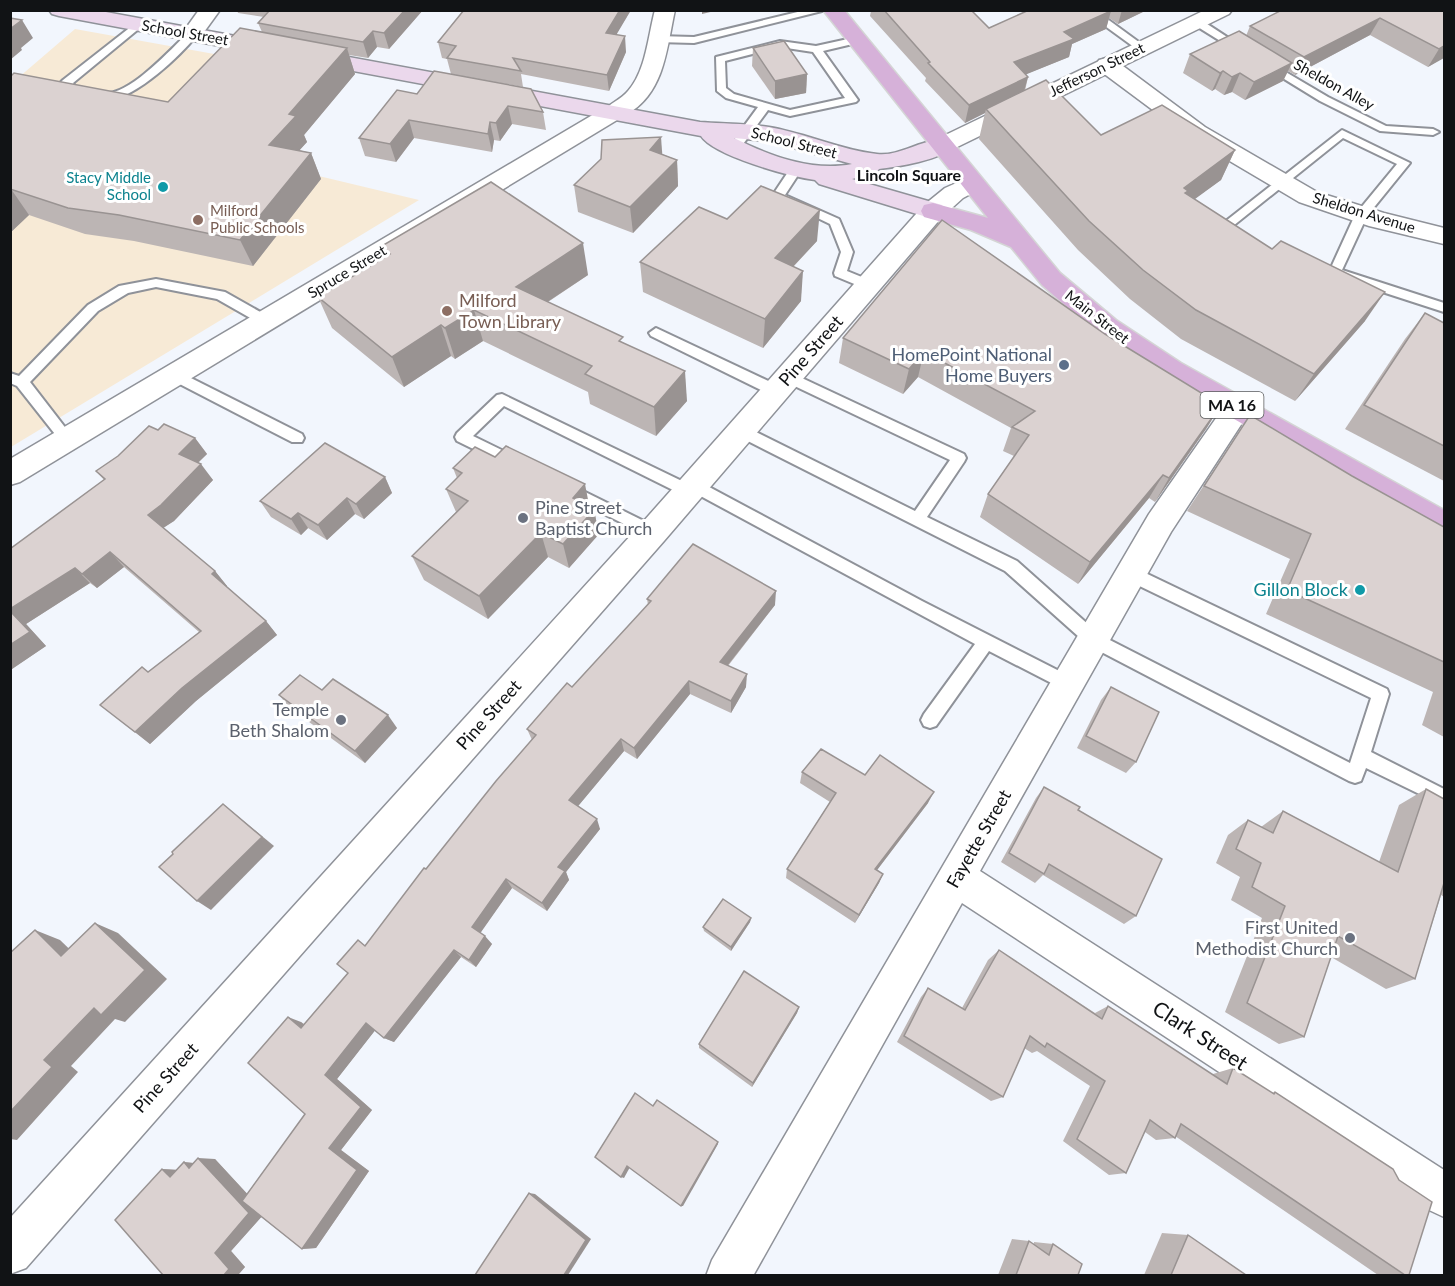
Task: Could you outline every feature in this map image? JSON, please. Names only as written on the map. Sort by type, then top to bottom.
[{"type":"main road","name":"School Street","points":[[59,10],[700,129],[740,139],[796,169],[814,173],[842,174],[865,170],[887,161],[909,157],[941,146]]},
{"type":"main road","name":"Main Street","points":[[833,10],[1019,242],[1059,287],[1100,322],[1153,359],[1444,524]]},
{"type":"main road","name":"School Street","points":[[740,139],[781,137],[852,157],[887,161]]},
{"type":"main road","points":[[796,169],[980,224],[1019,242]]},
{"type":"street","points":[[192,35],[210,10]]},
{"type":"street","name":"Spruce Street","points":[[10,474],[631,101],[642,88],[664,10]]},
{"type":"street","name":"Jefferson Street","points":[[941,146],[1207,15]]},
{"type":"street","name":"Sheldon Avenue","points":[[1107,65],[1197,132],[1308,197],[1361,215],[1444,236]]},
{"type":"street","name":"Pine Street","points":[[10,1252],[653,532],[933,211],[947,198],[972,184]]},
{"type":"street","name":"Fayette Street","points":[[728,1275],[781,1187],[1160,524],[1238,408]]},
{"type":"street","name":"Clark Street","points":[[957,877],[1444,1195]]},
{"type":"lane","points":[[657,39],[700,39],[821,10]]},
{"type":"lane","points":[[1088,10],[1142,48]]},
{"type":"lane","name":"Sheldon Alley","points":[[1207,15],[1324,99],[1384,129],[1433,132]]},
{"type":"lane","points":[[137,25],[67,82],[72,90],[101,97],[118,95],[132,86],[192,35]]},
{"type":"lane","points":[[816,49],[852,100],[790,113],[725,93],[722,89],[720,59],[780,44],[816,49],[857,40]]},
{"type":"lane","points":[[740,139],[765,106]]},
{"type":"lane","points":[[1210,239],[1342,133],[1404,163],[1361,215],[1335,272],[1444,308]]},
{"type":"lane","points":[[796,169],[778,196],[836,222],[847,252],[840,273],[869,285]]},
{"type":"lane","points":[[67,439],[16,380],[93,308],[124,289],[156,284],[220,295],[266,321]]},
{"type":"lane","points":[[656,333],[959,458],[918,518]]},
{"type":"lane","points":[[175,375],[297,438]]},
{"type":"lane","points":[[535,473],[462,437],[502,399],[691,488],[1069,684]]},
{"type":"lane","points":[[741,431],[1011,566],[1094,640],[1355,775],[1381,694],[1131,574]]},
{"type":"lane","points":[[556,484],[653,532]]},
{"type":"lane","points":[[930,720],[986,642]]},
{"type":"lane","points":[[1361,756],[1444,798]]},
{"type":"shaded area","name":"Milford Public Schools","points":[[75,29],[231,57],[152,136],[419,200],[11,447],[11,84]]},
{"type":"building","points":[[270,10],[405,10],[384,33],[373,31],[363,42],[258,23]]},
{"type":"building","points":[[464,10],[620,10],[606,33],[625,36],[607,75],[513,58],[521,71],[447,58],[456,46],[438,42]]},
{"type":"building","points":[[884,10],[971,10],[989,28],[1029,10],[1111,11],[1064,32],[1074,39],[1014,62],[1028,77],[969,105],[928,63],[930,62]]},
{"type":"building","points":[[1282,10],[1444,10],[1444,46],[1439,49],[1380,18],[1304,57],[1250,26]]},
{"type":"building","points":[[10,18],[22,20],[10,29]]},
{"type":"building","points":[[240,28],[347,48],[289,114],[296,116],[269,145],[311,153],[240,240],[119,215],[68,208],[10,189],[10,77],[14,73],[168,102]]},
{"type":"building","points":[[1239,31],[1292,63],[1254,82],[1240,73],[1232,77],[1223,71],[1220,73],[1190,54]]},
{"type":"building","points":[[784,41],[807,74],[775,81],[753,48]]},
{"type":"building","points":[[434,71],[531,89],[543,112],[508,106],[496,123],[490,122],[488,134],[409,120],[390,144],[359,138],[397,90],[417,94]]},
{"type":"building","points":[[1046,80],[1101,135],[1162,105],[1235,150],[1184,188],[1188,191],[1185,193],[1272,249],[1281,241],[1385,292],[1314,374],[1196,310],[1143,270],[1089,221],[986,109]]},
{"type":"building","points":[[661,137],[650,150],[677,160],[630,207],[574,185],[601,159],[602,140]]},
{"type":"building","points":[[491,182],[583,243],[516,287],[623,337],[619,341],[685,371],[654,407],[585,374],[592,366],[474,310],[445,328],[441,325],[392,357],[318,297],[390,254],[380,247]]},
{"type":"building","points":[[761,186],[820,210],[775,258],[803,271],[765,319],[640,262],[699,207],[727,219]]},
{"type":"building","points":[[942,220],[1105,334],[1221,405],[1169,478],[1163,475],[1090,562],[988,494],[1029,435],[1012,427],[1035,411],[924,352],[909,369],[843,338]]},
{"type":"building","points":[[1425,313],[1444,323],[1444,446],[1364,405]]},
{"type":"building","points":[[1250,415],[1352,476],[1444,527],[1444,662],[1287,590],[1311,534],[1204,486]]},
{"type":"building","points":[[164,424],[195,438],[179,454],[201,464],[161,505],[148,515],[215,571],[212,574],[266,621],[182,688],[135,732],[100,705],[142,667],[148,672],[201,631],[110,552],[82,574],[75,568],[10,609],[10,549],[105,479],[96,471],[118,456],[149,426],[158,430]]},
{"type":"building","points":[[325,443],[385,477],[356,504],[347,498],[318,525],[298,513],[291,519],[260,501]]},
{"type":"building","points":[[506,446],[585,484],[573,498],[594,510],[563,544],[541,533],[479,596],[412,556],[468,501],[446,489],[462,473],[453,468],[475,447],[495,457]]},
{"type":"building","points":[[693,544],[776,591],[720,662],[747,674],[731,701],[689,681],[634,748],[621,739],[569,800],[597,819],[558,867],[565,871],[542,903],[506,879],[472,927],[485,936],[469,960],[454,950],[384,1038],[366,1023],[325,1075],[361,1107],[329,1148],[357,1170],[302,1249],[242,1201],[305,1114],[248,1063],[288,1017],[301,1028],[348,973],[337,964],[358,940],[365,946],[424,868],[426,869],[536,735],[527,729],[567,683],[572,687],[651,601],[647,599]]},
{"type":"building","points":[[10,611],[30,632],[10,645]]},
{"type":"building","points":[[300,675],[322,690],[333,679],[388,715],[355,751],[279,695]]},
{"type":"building","points":[[1111,687],[1159,712],[1136,762],[1086,736]]},
{"type":"building","points":[[821,749],[865,775],[880,755],[934,792],[875,869],[883,874],[859,915],[787,869],[836,793],[802,772]]},
{"type":"building","points":[[1044,787],[1080,807],[1078,810],[1162,859],[1136,916],[1049,864],[1044,874],[1009,853]]},
{"type":"building","points":[[1426,789],[1444,799],[1444,883],[1415,979],[1338,936],[1304,1037],[1247,1003],[1285,906],[1252,887],[1261,863],[1236,849],[1248,820],[1273,833],[1283,811],[1398,872]]},
{"type":"building","points":[[223,804],[262,837],[197,901],[159,867]]},
{"type":"building","points":[[723,899],[751,918],[731,947],[703,927]]},
{"type":"building","points":[[95,923],[145,970],[101,1015],[94,1008],[44,1060],[52,1067],[10,1112],[10,953],[35,930],[61,956]]},
{"type":"building","points":[[999,950],[1102,1019],[1108,1006],[1227,1084],[1233,1068],[1274,1094],[1275,1092],[1393,1169],[1399,1180],[1432,1202],[1409,1275],[1405,1275],[1181,1124],[1175,1138],[1150,1120],[1126,1173],[1077,1139],[1105,1081],[1047,1043],[1045,1047],[1030,1036],[1003,1097],[904,1036],[928,988],[965,1010]]},
{"type":"building","points":[[744,971],[799,1007],[753,1083],[699,1044]]},
{"type":"building","points":[[635,1093],[653,1106],[657,1100],[718,1142],[681,1206],[627,1166],[621,1177],[595,1157]]},
{"type":"building","points":[[198,1158],[249,1213],[215,1253],[229,1269],[224,1275],[163,1275],[115,1220],[162,1169],[170,1177],[184,1162],[189,1168]]},
{"type":"building","points":[[529,1193],[586,1240],[564,1275],[475,1275]]},
{"type":"building","points":[[1188,1235],[1246,1275],[1171,1275]]},
{"type":"building","points":[[1029,1241],[1049,1255],[1053,1244],[1082,1264],[1078,1275],[1016,1275]]},
{"type":"place","name":"Stacy Middle School","points":[[163,187]]},
{"type":"place","name":"Milford Public Schools","points":[[198,220]]},
{"type":"place","name":"Milford Town Library","points":[[447,311]]},
{"type":"place","name":"HomePoint National Home Buyers","points":[[1064,365]]},
{"type":"place","name":"Pine Street Baptist Church","points":[[523,518]]},
{"type":"place","name":"Gillon Block","points":[[1360,590]]},
{"type":"place","name":"Temple Beth Shalom","points":[[341,720]]},
{"type":"place","name":"First United Methodist Church","points":[[1350,938]]},
{"type":"district","name":"Lincoln Square","points":[[909,175]]}]
